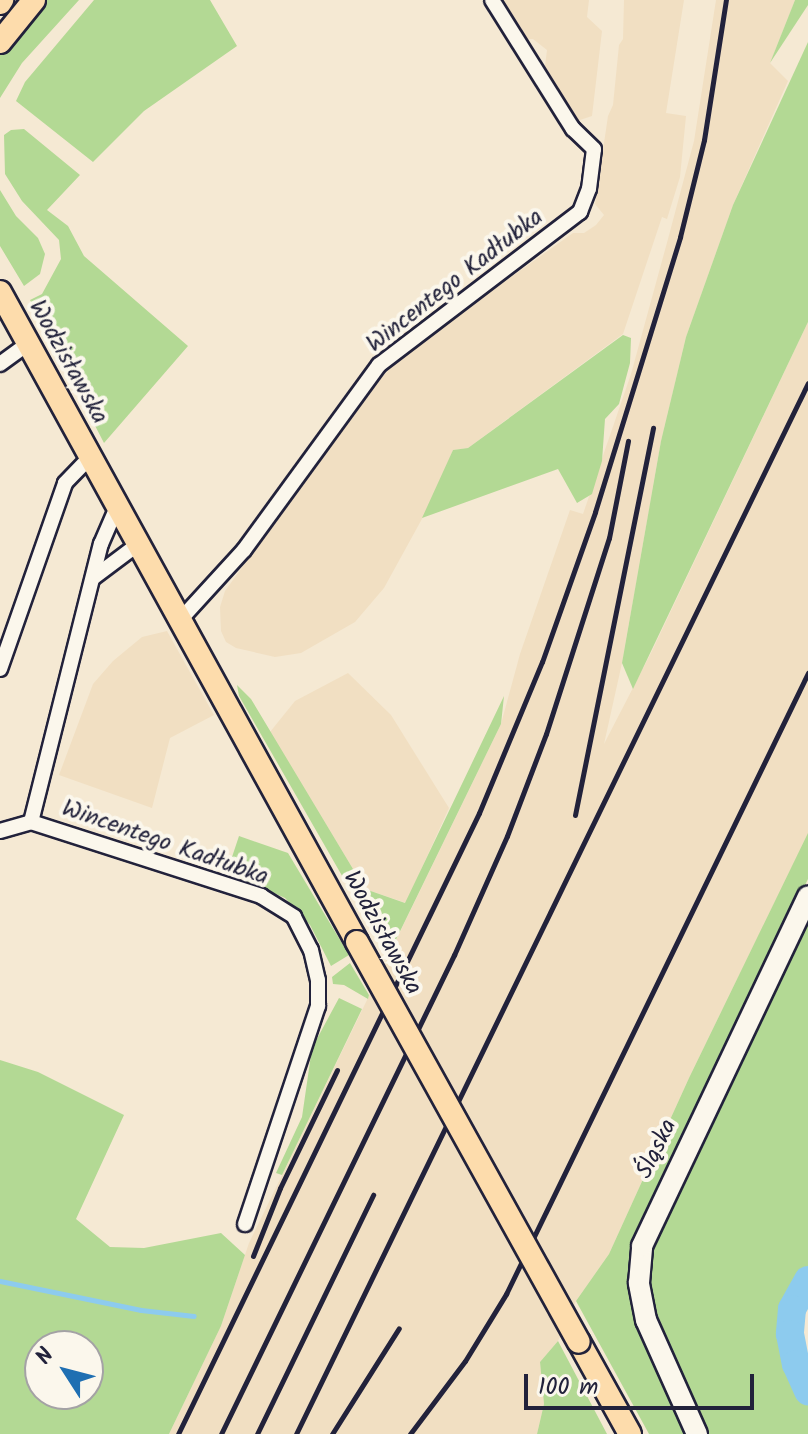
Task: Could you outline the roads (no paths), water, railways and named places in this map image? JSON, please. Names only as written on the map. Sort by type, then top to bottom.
[{"type":"main road","points":[[0,42],[34,0]]},
{"type":"main road","name":"Wodzisławska","points":[[0,292],[630,1434]]},
{"type":"street","name":"Wincentego Kadłubka","points":[[180,620],[244,550],[379,365],[580,212],[589,189],[594,149],[567,119],[492,0]]},
{"type":"street","points":[[0,364],[28,344]]},
{"type":"street","name":"Wodzisławska","points":[[0,669],[65,483],[90,457]]},
{"type":"street","name":"Wincentego Kadłubka","points":[[31,822],[106,530],[117,507]]},
{"type":"street","points":[[93,579],[137,545]]},
{"type":"street","name":"Wincentego Kadłubka","points":[[0,831],[31,822],[261,896],[294,917],[311,950],[318,980],[318,1006],[245,1224]]},
{"type":"street","name":"Śląska","points":[[697,1434],[646,1320],[639,1283],[642,1246],[808,896]]},
{"type":"waterway","points":[[808,1280],[792,1309],[790,1334],[796,1364],[808,1391]]},
{"type":"waterway","points":[[0,1281],[141,1310],[194,1316]]},
{"type":"railway","points":[[178,1434],[479,813],[542,662],[595,512],[680,237],[704,140],[726,0]]},
{"type":"railway","points":[[296,1434],[808,383]]},
{"type":"railway","points":[[575,815],[653,428]]},
{"type":"railway","points":[[221,1434],[454,955],[507,836],[546,734],[609,538],[628,441]]},
{"type":"railway","points":[[410,1434],[465,1361],[506,1294],[808,673]]},
{"type":"railway","points":[[253,1256],[280,1188],[337,1070]]},
{"type":"railway","points":[[257,1434],[373,1195]]},
{"type":"railway","points":[[332,1434],[399,1328]]}]
